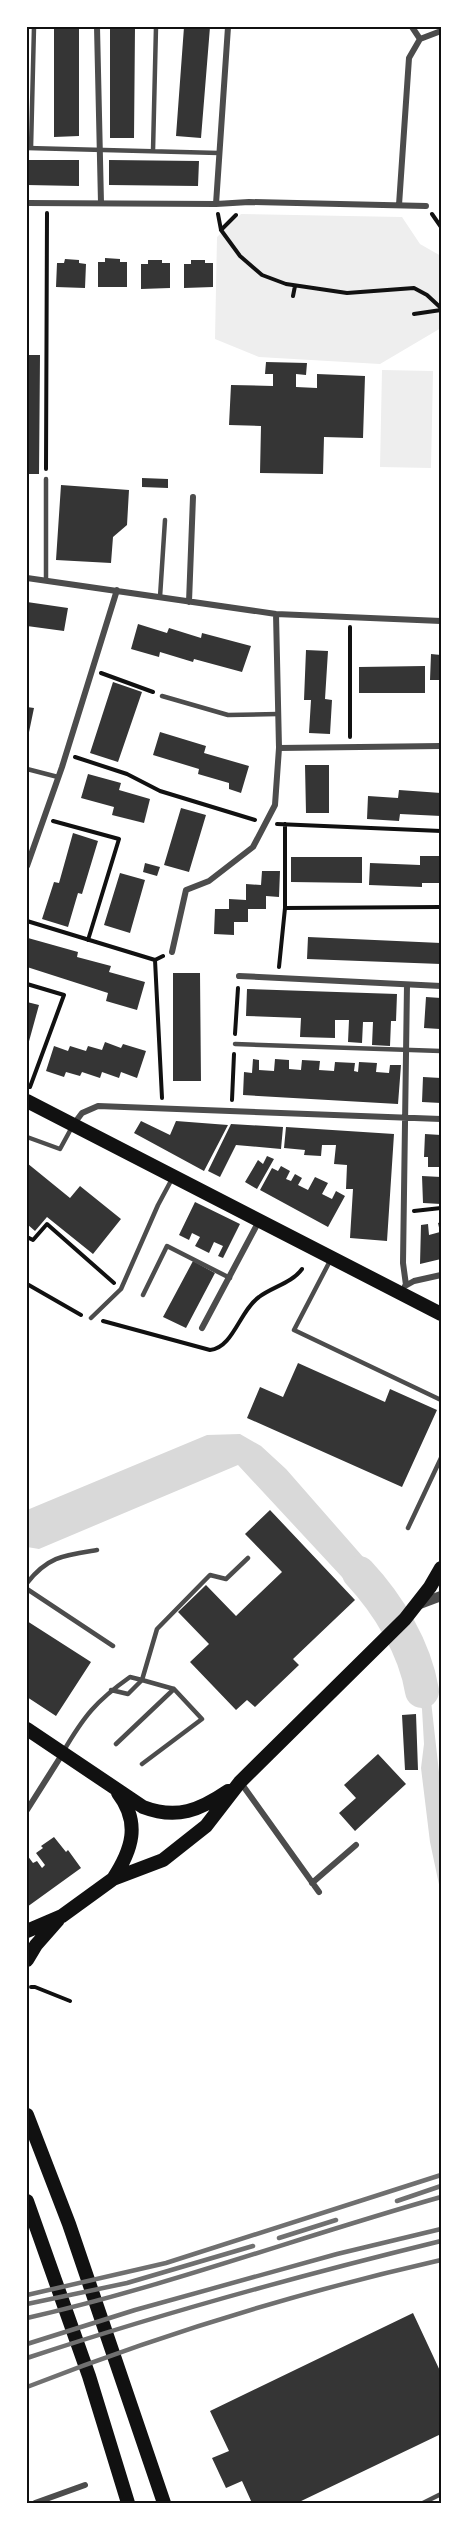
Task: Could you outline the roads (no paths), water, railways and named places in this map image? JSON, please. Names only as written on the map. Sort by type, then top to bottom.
[{"type":"main road","points":[[29,1094],[73,1125],[331,1259],[402,1289],[441,1314]]},
{"type":"main road","points":[[27,1960],[36,1945],[62,1916],[113,1879],[163,1860],[206,1826],[240,1782],[405,1619],[441,1568]]},
{"type":"main road","points":[[27,1729],[143,1807],[169,1814],[195,1809],[213,1801],[240,1782]]},
{"type":"main road","points":[[112,1784],[129,1810],[133,1835],[126,1859],[113,1879]]},
{"type":"main road","points":[[27,1931],[62,1916]]},
{"type":"main road","points":[[27,2115],[69,2224],[164,2503]]},
{"type":"main road","points":[[27,2200],[89,2376],[128,2503]]},
{"type":"street","points":[[97,27],[101,203]]},
{"type":"street","points":[[216,204],[228,27]]},
{"type":"street","points":[[412,27],[420,39]]},
{"type":"street","points":[[399,206],[409,58],[420,39],[441,31]]},
{"type":"street","points":[[27,203],[216,204],[249,202],[426,206]]},
{"type":"street","points":[[189,602],[193,497]]},
{"type":"street","points":[[27,578],[276,614],[441,621]]},
{"type":"street","points":[[27,866],[66,753],[117,590]]},
{"type":"street","points":[[172,952],[186,890],[209,880],[253,847],[275,805],[279,748],[276,614]]},
{"type":"street","points":[[279,748],[441,746]]},
{"type":"street","points":[[239,976],[441,986]]},
{"type":"street","points":[[402,1289],[408,985]]},
{"type":"street","points":[[73,1125],[81,1113],[98,1107],[441,1119]]},
{"type":"street","points":[[202,1328],[259,1221]]},
{"type":"street","points":[[402,1289],[414,1281],[441,1275]]},
{"type":"street","points":[[417,1605],[441,1596]]},
{"type":"street","points":[[27,1810],[63,1752]]},
{"type":"street","points":[[240,1782],[319,1892]]},
{"type":"street","points":[[312,1883],[356,1845]]},
{"type":"street","points":[[35,2503],[85,2485]]},
{"type":"lane","points":[[34,27],[29,148],[219,153]]},
{"type":"lane","points":[[153,151],[156,27]]},
{"type":"lane","points":[[45,479],[46,580]]},
{"type":"lane","points":[[160,597],[165,520]]},
{"type":"lane","points":[[162,696],[228,715],[278,714]]},
{"type":"lane","points":[[27,769],[58,777]]},
{"type":"lane","points":[[235,1044],[441,1051]]},
{"type":"lane","points":[[27,1137],[60,1149],[73,1125]]},
{"type":"lane","points":[[91,1318],[121,1289],[158,1205],[174,1176]]},
{"type":"lane","points":[[143,1295],[167,1246],[230,1278]]},
{"type":"lane","points":[[331,1259],[294,1330],[441,1400]]},
{"type":"lane","points":[[408,1528],[441,1458]]},
{"type":"lane","points":[[27,1583],[43,1565],[53,1559],[97,1550]]},
{"type":"lane","points":[[111,1690],[128,1694],[142,1680],[154,1637],[162,1622],[210,1575],[226,1579],[248,1558]]},
{"type":"lane","points":[[27,1589],[113,1646]]},
{"type":"lane","points":[[63,1752],[87,1714],[99,1700],[130,1677],[174,1689],[202,1719],[142,1764]]},
{"type":"lane","points":[[116,1744],[174,1689]]},
{"type":"lane","points":[[423,2503],[441,2494]]},
{"type":"waterway","points":[[359,1573],[380,1598],[399,1628],[413,1659],[422,1691]]},
{"type":"railway","points":[[27,2295],[166,2263],[441,2175]]},
{"type":"railway","points":[[397,2201],[441,2186]]},
{"type":"railway","points":[[27,2318],[132,2291],[441,2197]]},
{"type":"railway","points":[[279,2238],[336,2220]]},
{"type":"railway","points":[[27,2344],[135,2310],[337,2254],[441,2229]]},
{"type":"railway","points":[[27,2358],[233,2295],[441,2241]]},
{"type":"railway","points":[[27,2304],[127,2283],[253,2246]]},
{"type":"railway","points":[[27,2387],[129,2349],[284,2300],[441,2260]]}]
